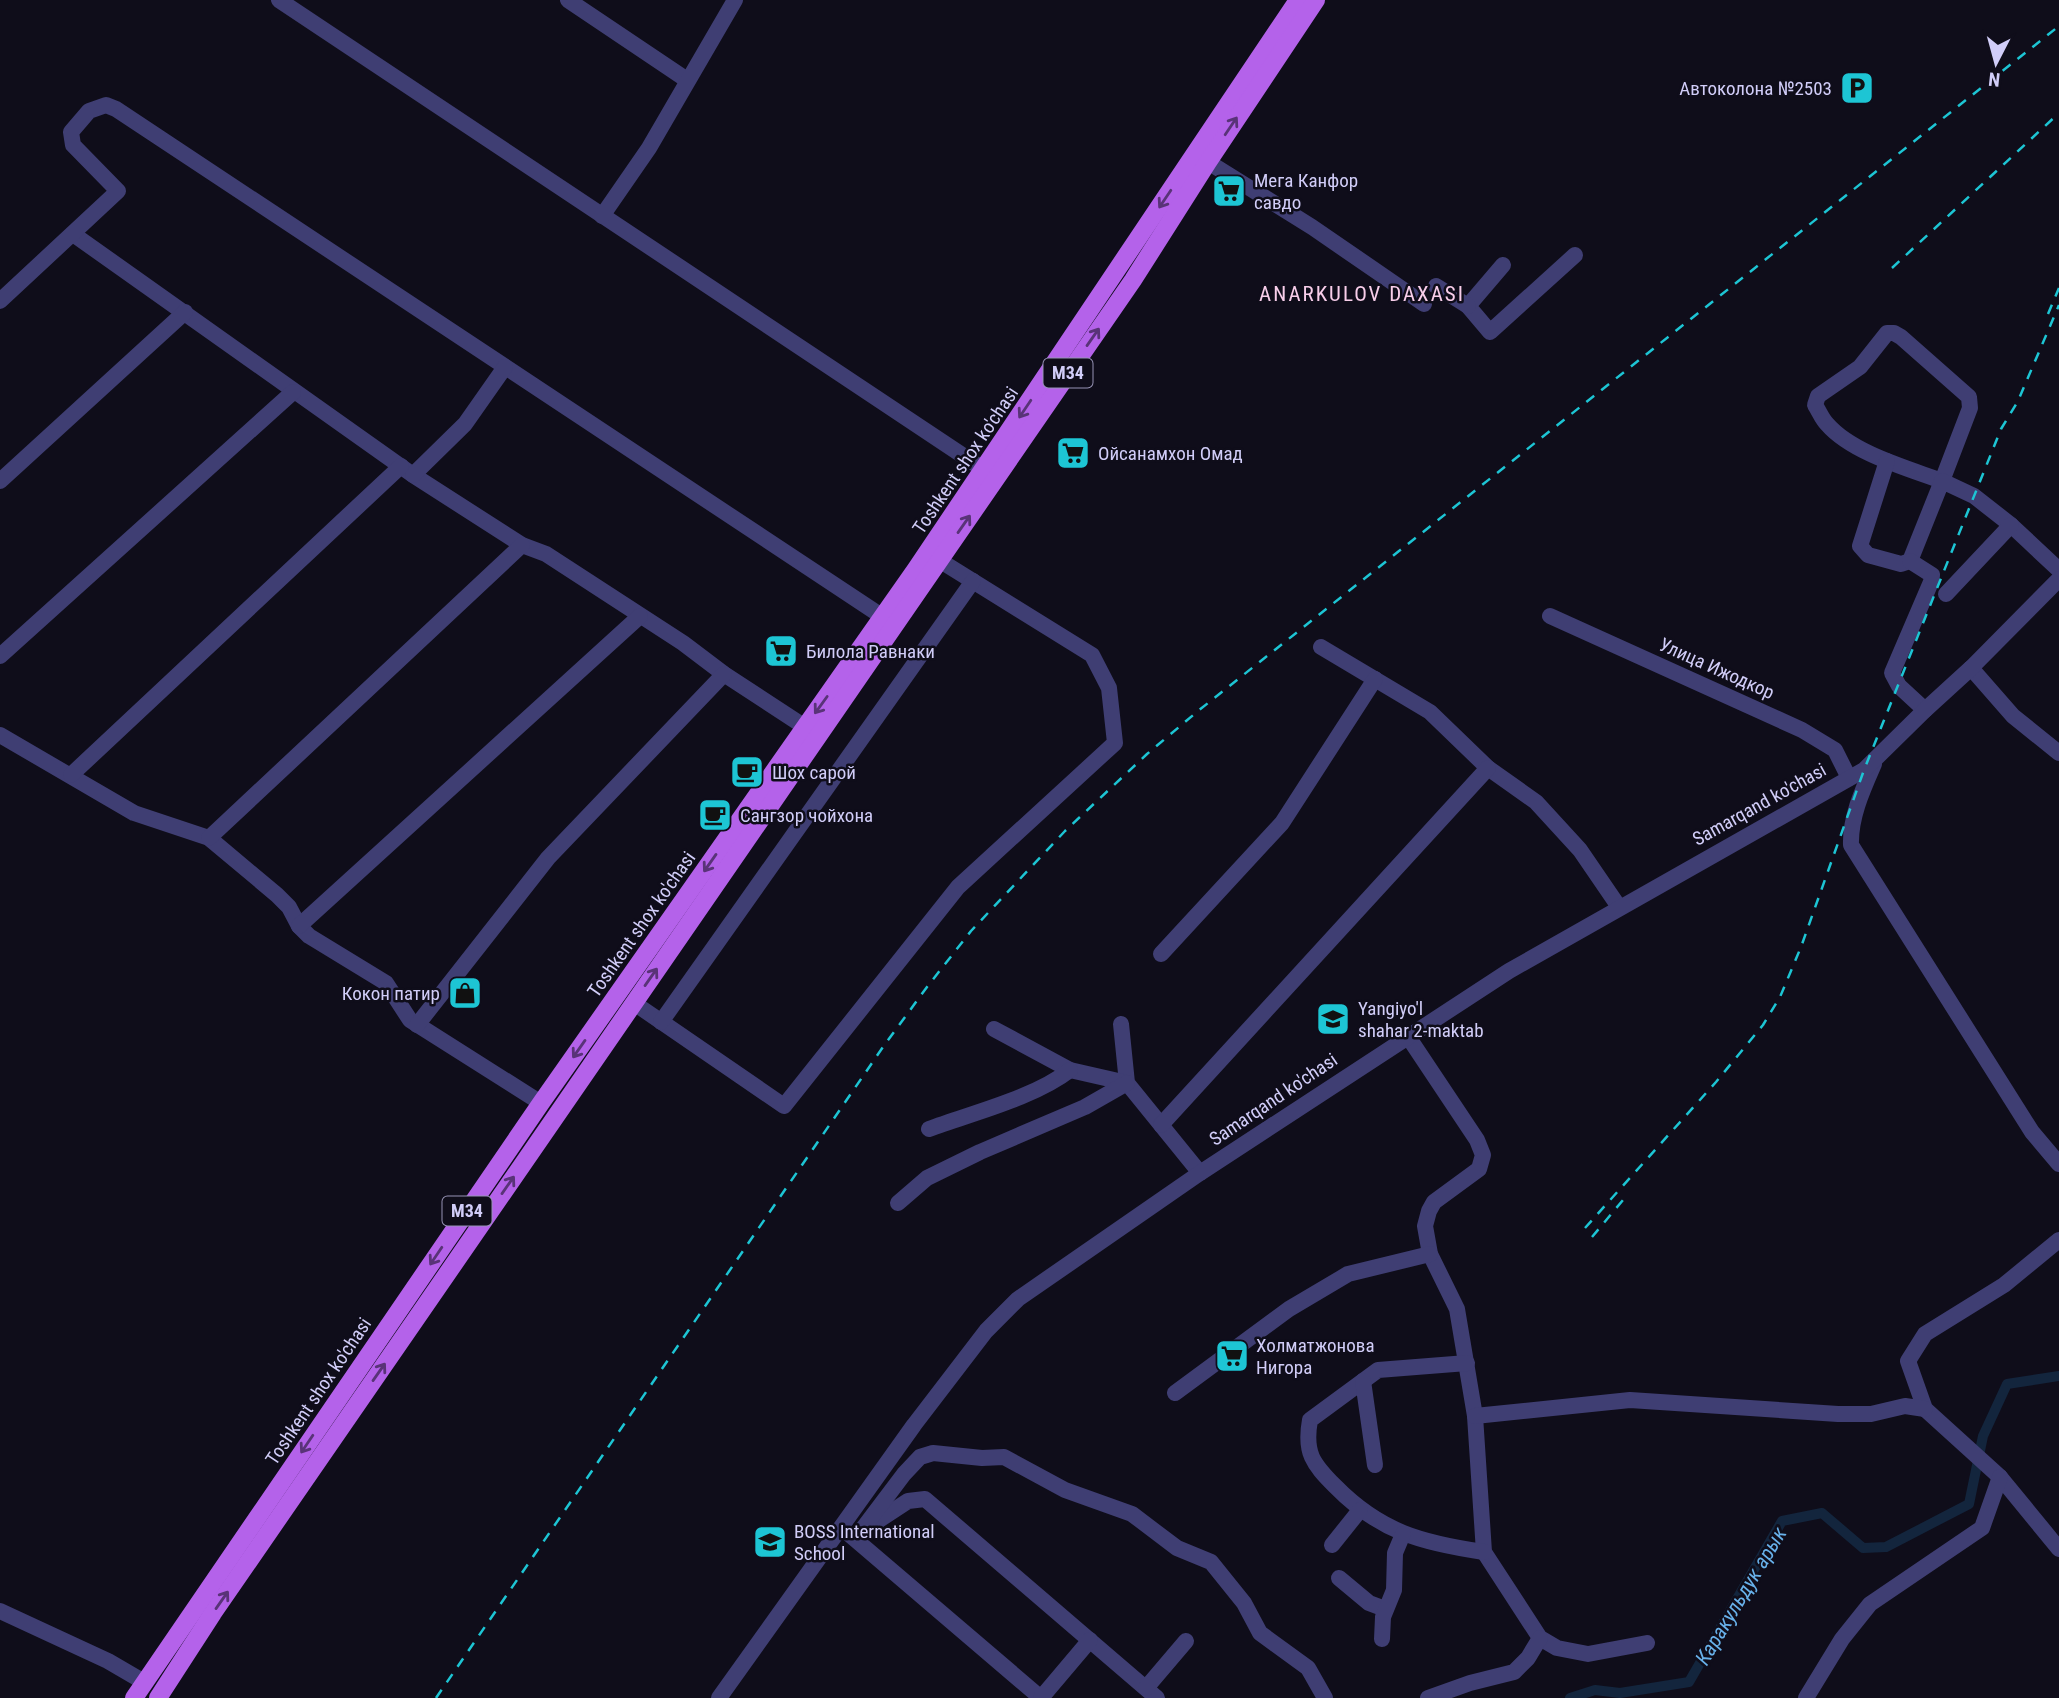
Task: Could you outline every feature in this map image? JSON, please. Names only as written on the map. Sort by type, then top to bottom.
[{"type":"main road","name":"Toshkent shox ko'chasi","points":[[134,1698],[187,1635],[634,1003],[844,685],[883,617],[1298,0]]},
{"type":"main road","name":"Toshkent shox ko'chasi","points":[[158,1698],[187,1635],[541,1103],[805,727],[844,685],[939,560],[1133,281],[1316,0]]},
{"type":"street","points":[[279,0],[984,470]]},
{"type":"street","points":[[568,0],[687,80]]},
{"type":"street","points":[[602,216],[649,148],[735,0]]},
{"type":"street","points":[[0,301],[118,191],[73,145],[71,132],[89,111],[106,105],[116,109],[883,617]]},
{"type":"street","points":[[1208,162],[1312,227],[1424,304]]},
{"type":"street","points":[[73,234],[407,470],[522,545],[546,554],[805,727]]},
{"type":"street","points":[[1436,286],[1468,306],[1490,332],[1575,256]]},
{"type":"street","points":[[1468,306],[1503,265]]},
{"type":"street","points":[[0,481],[186,312]]},
{"type":"street","points":[[1887,461],[1860,546],[1868,555],[1901,564],[1910,561],[1942,481],[1970,408],[1969,397],[1894,333],[1887,333],[1860,366],[1818,396],[1815,405],[1828,426],[1887,461],[1942,481],[1975,496],[2059,570]]},
{"type":"street","points":[[71,775],[407,470],[465,424],[505,368]]},
{"type":"street","points":[[0,656],[293,392]]},
{"type":"street","points":[[1945,594],[2011,526]]},
{"type":"street","points":[[209,838],[522,545]]},
{"type":"street","points":[[634,1003],[784,1106],[958,887],[1115,743],[1109,688],[1092,655],[939,560]]},
{"type":"street","points":[[1910,561],[1932,575],[1931,582],[1892,673],[1899,686],[1925,710]]},
{"type":"street","name":"Samarqand ko'chasi","points":[[720,1698],[930,1403],[1002,1314],[1037,1285],[1407,1035],[1619,907],[1864,771],[2059,579]]},
{"type":"street","points":[[661,1022],[973,581]]},
{"type":"street","points":[[299,926],[639,616]]},
{"type":"street","name":"Улица Ижодкор","points":[[1550,616],[1802,730],[1835,750],[1849,778]]},
{"type":"street","points":[[1321,647],[1430,712],[1488,768],[1536,802],[1580,850],[1619,907]]},
{"type":"street","points":[[1971,668],[2013,716],[2059,753]]},
{"type":"street","points":[[417,1025],[548,858],[724,674]]},
{"type":"street","points":[[1161,954],[1282,822],[1376,678]]},
{"type":"street","points":[[4,741],[71,775],[134,813],[209,838],[277,895],[309,936],[386,983],[406,1016],[417,1025],[541,1103]]},
{"type":"street","points":[[1877,757],[1863,788],[1850,829],[1851,845],[2032,1132],[2059,1164]]},
{"type":"street","points":[[1161,1125],[1488,768]]},
{"type":"street","points":[[1121,1024],[1127,1083],[1200,1173]]},
{"type":"street","points":[[994,1030],[1070,1070],[1127,1083]]},
{"type":"street","points":[[1407,1035],[1477,1140],[1483,1155],[1475,1174],[1438,1199],[1429,1211],[1425,1226],[1430,1254],[1457,1309],[1467,1363],[1475,1416],[1484,1552],[1540,1638],[1557,1648],[1588,1654],[1647,1643]]},
{"type":"street","points":[[929,1129],[1056,1082],[1070,1070]]},
{"type":"street","points":[[898,1203],[928,1178],[979,1152],[1085,1107],[1127,1083]]},
{"type":"street","points":[[2059,1240],[2004,1285],[1925,1334],[1908,1361],[1925,1409],[2000,1478],[2059,1549]]},
{"type":"street","points":[[1175,1393],[1289,1309],[1348,1274],[1430,1254]]},
{"type":"street","points":[[1467,1363],[1378,1370],[1310,1420],[1306,1440],[1316,1467],[1370,1518],[1402,1534],[1450,1547],[1484,1552]]},
{"type":"street","points":[[1363,1381],[1375,1465]]},
{"type":"street","points":[[1475,1416],[1630,1400],[1838,1414],[1871,1414],[1905,1406],[1925,1409]]},
{"type":"street","points":[[859,1535],[904,1474],[920,1457],[933,1453],[982,1458],[1004,1457],[1065,1490],[1132,1514],[1177,1548],[1211,1562],[1244,1603],[1260,1633],[1308,1668],[1325,1698]]},
{"type":"street","points":[[1806,1698],[1842,1639],[1870,1604],[1982,1528],[2000,1478]]},
{"type":"street","points":[[859,1535],[908,1501],[925,1499],[1151,1693],[1186,1641]]},
{"type":"street","points":[[1332,1545],[1360,1510]]},
{"type":"street","points":[[842,1527],[859,1535],[1041,1698],[1090,1640]]},
{"type":"street","points":[[1382,1639],[1385,1609],[1390,1604],[1394,1590],[1395,1553],[1402,1534]]},
{"type":"street","points":[[1339,1578],[1369,1603],[1385,1609]]},
{"type":"street","points":[[0,1611],[108,1661],[145,1682]]},
{"type":"street","points":[[1428,1698],[1470,1683],[1514,1672],[1528,1658],[1540,1638]]},
{"type":"waterway","name":"Каракульдук арык","points":[[1570,1698],[1595,1690],[1620,1693],[1689,1682],[1782,1521],[1822,1513],[1863,1548],[1886,1547],[1969,1504],[1983,1436],[2007,1384],[2059,1376]]},
{"type":"railway","points":[[436,1698],[883,1047],[971,931],[1065,831],[1147,754],[1198,711],[2059,26]]},
{"type":"railway","points":[[1892,268],[2059,113]]},
{"type":"railway","points":[[2048,314],[2059,288]]},
{"type":"railway","points":[[1585,1228],[1716,1082],[1763,1025],[1780,997],[1801,947],[1864,770],[2001,429],[2018,401],[2059,305]]},
{"type":"railway","points":[[1592,1237],[1623,1200]]},
{"type":"place","name":"Автоколона №2503","points":[[1857,88]]},
{"type":"place","name":"Мега Канфор савдо","points":[[1229,191]]},
{"type":"place","name":"Ойсанамхон Омад","points":[[1073,453]]},
{"type":"place","name":"Билола Равнаки","points":[[781,651]]},
{"type":"place","name":"Шох сарой","points":[[747,772]]},
{"type":"place","name":"Сангзор чойхона","points":[[715,815]]},
{"type":"place","name":"Кокон патир","points":[[465,993]]},
{"type":"place","name":"Yangiyo'l shahar 2-maktab","points":[[1333,1019]]},
{"type":"place","name":"Холматжонова Нигора","points":[[1232,1356]]},
{"type":"place","name":"BOSS International School","points":[[770,1542]]},
{"type":"district","name":"ANARKULOV DAXASI","points":[[1362,294]]}]
